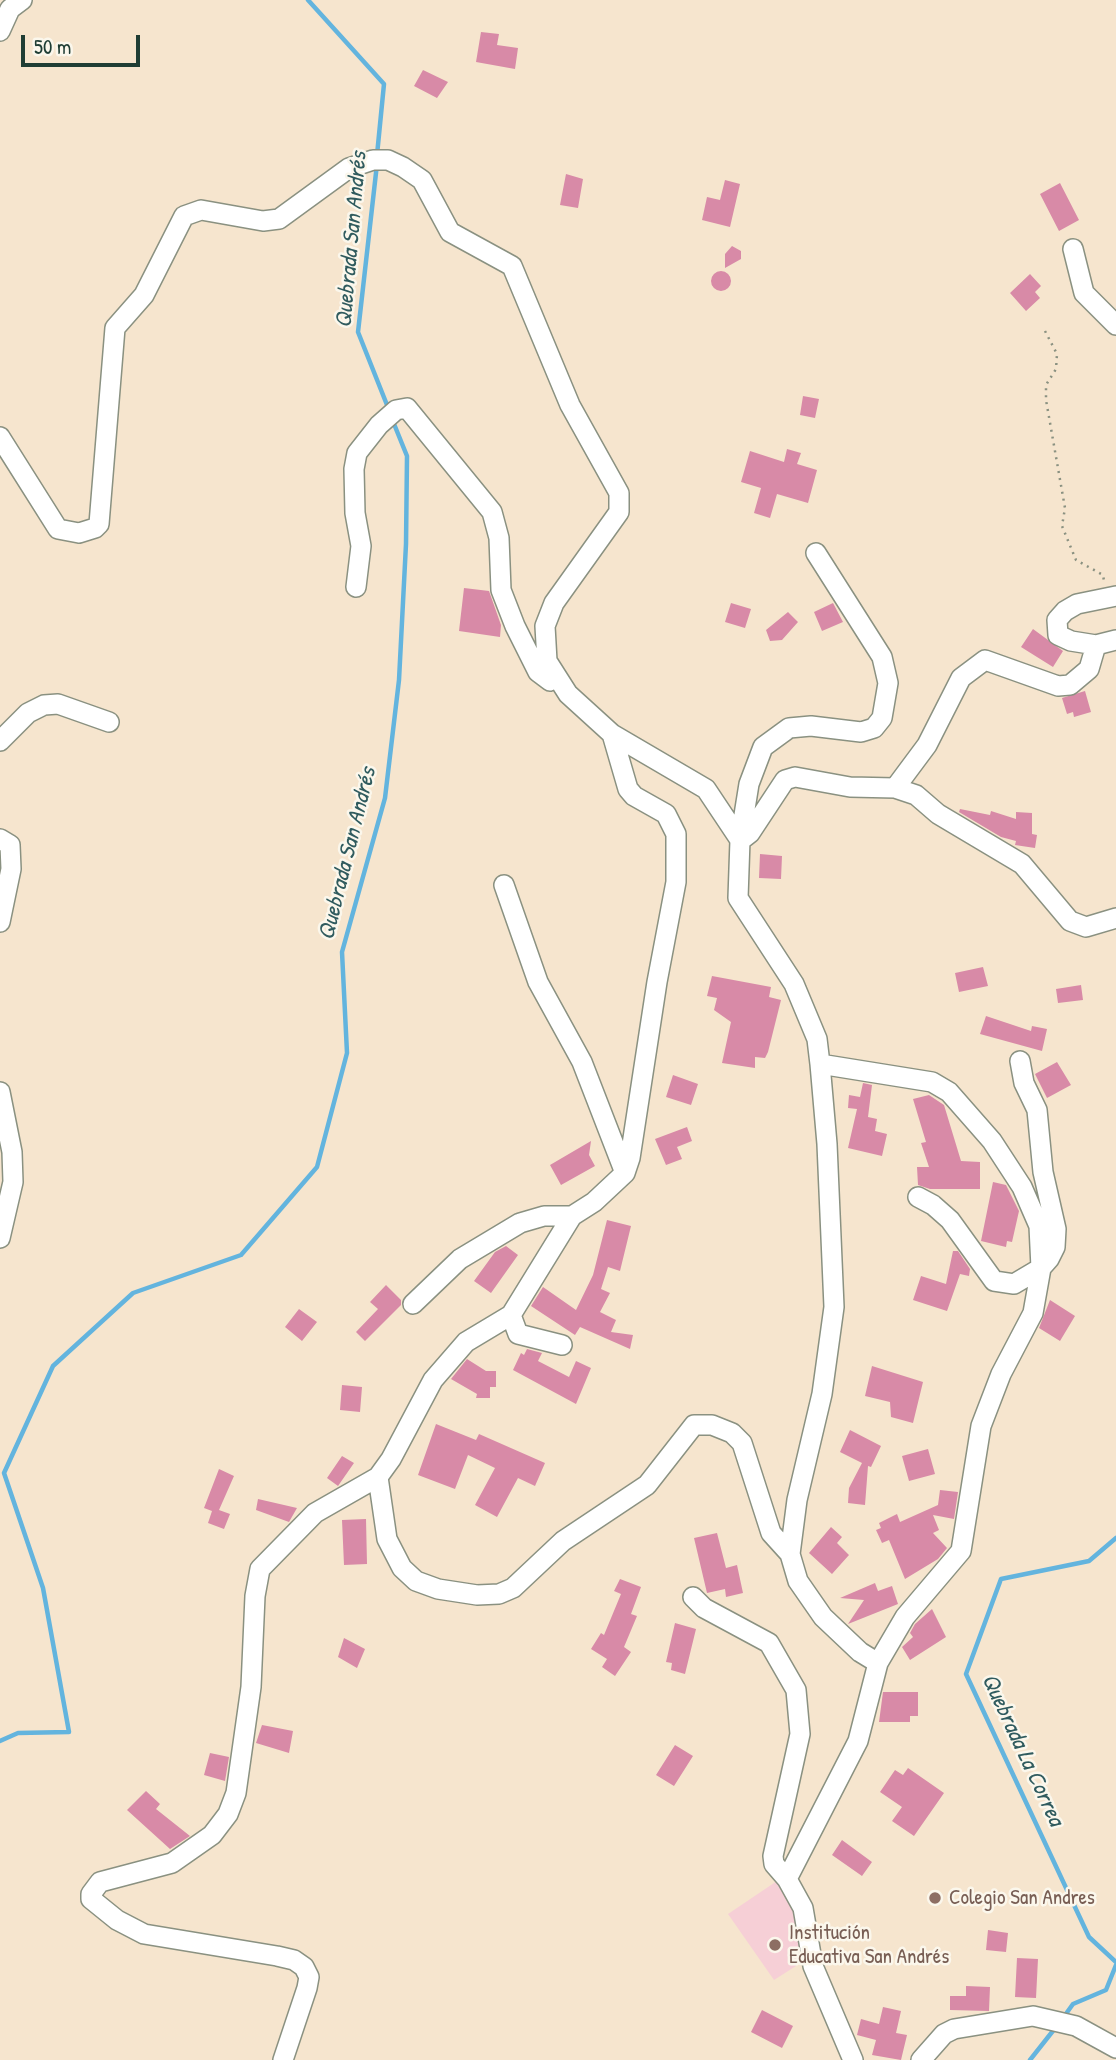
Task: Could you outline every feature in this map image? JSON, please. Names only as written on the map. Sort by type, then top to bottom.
[{"type":"street","points":[[0,31],[11,5]]},
{"type":"street","points":[[0,437],[58,530],[79,533],[95,528],[99,524],[115,328],[144,295],[184,216],[201,210],[263,221],[279,219],[349,168],[380,160],[422,180],[450,232],[512,266],[570,405],[619,493],[619,512],[559,593],[545,626],[547,661],[568,694]]},
{"type":"street","points":[[1073,249],[1084,293],[1116,326]]},
{"type":"street","points":[[356,587],[360,546],[355,513],[354,469],[362,445],[389,416],[407,408],[492,512],[499,538],[502,590],[514,626],[538,672],[568,694],[612,734],[706,789],[740,840]]},
{"type":"street","points":[[816,553],[882,657],[888,683],[882,718],[874,728],[862,732],[811,726],[789,728],[763,747],[749,784],[740,840],[737,898],[794,984],[817,1039],[827,1144],[834,1307],[822,1394],[797,1500],[790,1554],[798,1581],[823,1617],[860,1652],[878,1663]]},
{"type":"street","points":[[1112,597],[1077,604],[1065,611],[1057,620],[1058,635],[1071,641],[1096,645],[1116,640]]},
{"type":"street","points":[[895,788],[927,745],[961,678],[973,666],[985,660],[994,661],[1058,686],[1070,685],[1089,669],[1096,645]]},
{"type":"street","points":[[0,741],[28,713],[44,705],[58,704],[109,722]]},
{"type":"street","points":[[283,2060],[307,1988],[309,1977],[304,1967],[294,1960],[277,1956],[144,1934],[117,1920],[91,1899],[91,1894],[100,1882],[157,1869],[183,1857],[212,1835],[228,1814],[236,1793],[251,1687],[255,1596],[260,1569],[315,1513],[378,1477],[391,1459],[433,1380],[466,1342],[511,1315],[572,1216],[594,1202],[625,1173],[630,1158],[657,982],[676,882],[676,834],[666,814],[634,796],[628,789],[612,734]]},
{"type":"street","points":[[740,840],[750,833],[785,780],[795,777],[850,787],[895,788],[916,795],[938,814],[1022,864],[1070,921],[1086,926],[1116,918]]},
{"type":"street","points":[[0,839],[10,845],[11,869],[0,922]]},
{"type":"street","points":[[503,885],[538,982],[582,1062],[625,1173]]},
{"type":"street","points":[[918,1197],[933,1205],[950,1220],[994,1281],[1014,1284],[1041,1268],[1055,1247],[1056,1229],[1043,1172],[1037,1110],[1024,1083],[1020,1061]]},
{"type":"street","points":[[787,1879],[858,1741],[878,1663],[905,1617],[961,1551],[981,1426],[1001,1374],[1033,1313],[1041,1268],[1039,1226],[1022,1186],[992,1141],[949,1092],[932,1083],[820,1064]]},
{"type":"street","points":[[0,1092],[12,1152],[13,1182],[0,1238]]},
{"type":"street","points":[[413,1304],[460,1259],[520,1223],[544,1216],[572,1216]]},
{"type":"street","points":[[511,1315],[513,1330],[518,1334],[562,1345]]},
{"type":"street","points":[[378,1477],[387,1539],[402,1569],[416,1581],[438,1589],[477,1595],[499,1594],[513,1588],[563,1541],[647,1485],[694,1426],[712,1425],[732,1433],[742,1443],[771,1533],[790,1554]]},
{"type":"street","points":[[693,1597],[704,1608],[769,1643],[796,1690],[800,1734],[773,1856],[774,1864],[787,1879],[803,1908],[813,1966],[853,2060]]},
{"type":"street","points":[[921,2060],[944,2034],[954,2029],[1033,2016],[1076,2026],[1116,2048]]},
{"type":"path","points":[[1045,331],[1057,354],[1056,369],[1046,385],[1046,400],[1065,508],[1062,526],[1076,560],[1103,575],[1112,597]]},
{"type":"shaded area","name":"Institución Educativa San Andrés","points":[[777,1881],[805,1924],[796,1966],[774,1980],[728,1914]]},
{"type":"building","points":[[481,32],[499,34],[497,45],[518,48],[515,69],[476,62]]},
{"type":"building","points":[[423,70],[448,82],[437,98],[414,86]]},
{"type":"building","points":[[566,174],[583,179],[578,208],[560,205]]},
{"type":"building","points":[[725,180],[740,184],[730,227],[702,220],[707,197],[720,200]]},
{"type":"building","points":[[1060,183],[1079,220],[1059,231],[1040,194]]},
{"type":"building","points":[[732,246],[741,251],[741,259],[725,268],[725,254]]},
{"type":"building","points":[[721,271],[728,274],[731,281],[728,288],[721,291],[714,288],[711,281],[714,274]]},
{"type":"building","points":[[1030,274],[1041,286],[1035,292],[1040,298],[1026,311],[1010,293]]},
{"type":"building","points":[[803,396],[819,399],[815,418],[800,415]]},
{"type":"building","points":[[787,449],[801,453],[797,464],[817,470],[808,503],[777,494],[770,518],[754,513],[761,488],[741,482],[750,451],[784,462]]},
{"type":"building","points":[[464,588],[489,591],[501,625],[500,637],[459,631]]},
{"type":"building","points":[[731,603],[751,609],[745,628],[725,622]]},
{"type":"building","points":[[833,603],[843,622],[822,631],[814,612]]},
{"type":"building","points":[[788,612],[798,622],[782,640],[770,641],[766,630]]},
{"type":"building","points":[[1033,629],[1063,651],[1053,667],[1021,647]]},
{"type":"building","points":[[1085,691],[1091,712],[1074,717],[1073,712],[1067,714],[1062,698]]},
{"type":"building","points":[[960,809],[990,815],[991,811],[1016,819],[1016,812],[1032,813],[1032,834],[1037,835],[1035,848],[1015,845],[1016,841],[1001,837],[959,812]]},
{"type":"building","points":[[760,854],[782,856],[781,879],[759,878]]},
{"type":"building","points":[[983,967],[988,986],[959,992],[955,973]]},
{"type":"building","points":[[712,976],[771,987],[769,997],[781,1000],[768,1052],[765,1058],[755,1057],[755,1068],[722,1063],[731,1022],[714,1010],[717,998],[707,996]]},
{"type":"building","points":[[1081,985],[1083,1000],[1058,1003],[1056,989]]},
{"type":"building","points":[[986,1016],[1031,1031],[1032,1026],[1047,1029],[1042,1051],[980,1034]]},
{"type":"building","points":[[1057,1062],[1071,1085],[1047,1098],[1035,1074]]},
{"type":"building","points":[[673,1075],[698,1084],[691,1105],[666,1097]]},
{"type":"building","points":[[863,1083],[872,1085],[868,1117],[877,1119],[875,1131],[887,1134],[882,1156],[848,1148],[857,1109],[848,1108],[849,1095],[860,1097]]},
{"type":"building","points":[[929,1095],[944,1105],[961,1161],[980,1162],[980,1189],[930,1189],[918,1185],[917,1167],[929,1167],[921,1143],[926,1142],[913,1099]]},
{"type":"building","points":[[687,1127],[692,1141],[677,1147],[682,1159],[666,1165],[655,1139]]},
{"type":"building","points":[[591,1141],[589,1155],[595,1166],[561,1185],[550,1165]]},
{"type":"building","points":[[993,1182],[1006,1185],[1019,1211],[1012,1242],[1007,1241],[1006,1247],[981,1241]]},
{"type":"building","points":[[607,1220],[631,1226],[620,1271],[608,1267],[601,1289],[610,1293],[600,1312],[616,1320],[611,1332],[633,1335],[630,1349],[580,1327],[575,1335],[531,1306],[543,1287],[576,1310],[593,1275]]},
{"type":"building","points":[[506,1246],[518,1255],[491,1293],[474,1281],[495,1252]]},
{"type":"building","points":[[953,1251],[958,1251],[970,1269],[969,1276],[960,1274],[947,1311],[913,1300],[921,1276],[946,1284]]},
{"type":"building","points":[[386,1285],[401,1300],[401,1305],[365,1341],[356,1332],[378,1309],[370,1302]]},
{"type":"building","points":[[1050,1300],[1075,1316],[1060,1341],[1039,1328]]},
{"type":"building","points":[[299,1309],[317,1322],[302,1341],[285,1327]]},
{"type":"building","points":[[527,1349],[542,1353],[538,1361],[569,1377],[576,1361],[591,1368],[576,1404],[513,1370],[521,1353],[524,1355]]},
{"type":"building","points":[[467,1359],[486,1371],[496,1371],[496,1387],[490,1387],[490,1398],[476,1398],[477,1394],[451,1379]]},
{"type":"building","points":[[872,1366],[923,1382],[913,1423],[891,1417],[890,1402],[865,1396]]},
{"type":"building","points":[[342,1385],[362,1387],[360,1412],[340,1410]]},
{"type":"building","points":[[436,1424],[476,1440],[479,1434],[545,1463],[535,1486],[518,1478],[497,1517],[475,1505],[495,1468],[468,1455],[455,1489],[418,1475]]},
{"type":"building","points":[[850,1430],[881,1446],[871,1467],[868,1466],[865,1505],[848,1503],[849,1488],[862,1463],[840,1452]]},
{"type":"building","points":[[928,1449],[935,1474],[909,1481],[902,1456]]},
{"type":"building","points":[[342,1456],[354,1463],[338,1486],[327,1478]]},
{"type":"building","points":[[219,1469],[234,1476],[219,1510],[230,1514],[224,1529],[208,1523],[212,1511],[204,1508]]},
{"type":"building","points":[[940,1490],[958,1492],[954,1519],[933,1515],[939,1530],[933,1533],[947,1548],[938,1559],[905,1579],[889,1540],[882,1543],[876,1530],[881,1528],[879,1523],[897,1514],[900,1522],[938,1505]]},
{"type":"building","points":[[258,1499],[297,1508],[289,1522],[256,1510]]},
{"type":"building","points":[[366,1519],[367,1564],[344,1565],[342,1520]]},
{"type":"building","points":[[831,1527],[842,1537],[837,1543],[849,1555],[832,1574],[809,1553]]},
{"type":"building","points":[[717,1533],[726,1568],[737,1565],[743,1593],[726,1597],[725,1589],[707,1593],[694,1538]]},
{"type":"building","points":[[620,1579],[641,1587],[631,1614],[637,1616],[624,1647],[631,1652],[615,1676],[602,1667],[607,1659],[591,1649],[601,1633],[604,1635],[621,1594],[614,1591]]},
{"type":"building","points":[[875,1583],[878,1591],[892,1586],[898,1604],[848,1624],[864,1600],[840,1598]]},
{"type":"building","points":[[932,1609],[946,1637],[910,1660],[902,1647],[913,1637],[910,1633],[915,1624]]},
{"type":"building","points":[[675,1623],[696,1629],[685,1674],[671,1670],[672,1663],[666,1662]]},
{"type":"building","points":[[344,1638],[365,1649],[357,1668],[338,1657]]},
{"type":"building","points":[[883,1692],[918,1692],[918,1716],[910,1716],[910,1722],[879,1722]]},
{"type":"building","points":[[262,1725],[293,1731],[289,1753],[256,1743]]},
{"type":"building","points":[[675,1745],[693,1756],[674,1786],[656,1775]]},
{"type":"building","points":[[210,1753],[229,1757],[225,1781],[204,1775]]},
{"type":"building","points":[[908,1768],[944,1793],[914,1836],[892,1821],[902,1807],[880,1792],[895,1770],[903,1775]]},
{"type":"building","points":[[146,1791],[160,1804],[156,1809],[190,1836],[170,1849],[127,1810]]},
{"type":"building","points":[[842,1840],[872,1862],[862,1876],[832,1855]]},
{"type":"building","points":[[988,1930],[1008,1933],[1006,1952],[986,1950]]},
{"type":"building","points":[[1017,1958],[1038,1959],[1036,1998],[1015,1997]]},
{"type":"building","points":[[966,1986],[990,1987],[989,2011],[950,2010],[950,1996],[966,1996]]},
{"type":"building","points":[[883,2007],[901,2011],[896,2033],[907,2035],[901,2060],[872,2055],[876,2040],[857,2035],[861,2019],[879,2024]]},
{"type":"building","points":[[762,2010],[793,2026],[782,2048],[751,2032]]},
{"type":"waterway","name":"Quebrada San Andrés","points":[[308,0],[384,84],[377,155]]},
{"type":"waterway","name":"Quebrada San Andrés","points":[[377,164],[358,332],[389,410]]},
{"type":"waterway","name":"Quebrada San Andrés","points":[[0,1741],[18,1733],[69,1732],[43,1588],[4,1473],[53,1366],[133,1293],[241,1255],[317,1167],[347,1053],[342,952],[385,798],[399,680],[406,544],[407,456],[392,419]]},
{"type":"waterway","name":"Quebrada La Correa","points":[[1116,1538],[1089,1561],[1001,1579],[966,1674],[1089,1937],[1116,1962]]},
{"type":"waterway","name":"Quebrada La Correa","points":[[1063,2018],[1073,2004],[1106,1990],[1116,1965]]},
{"type":"waterway","name":"Quebrada La Correa","points":[[1030,2060],[1056,2027]]},
{"type":"place","name":"Colegio San Andres","points":[[935,1898]]},
{"type":"place","name":"Institución Educativa San Andrés","points":[[775,1945]]}]
